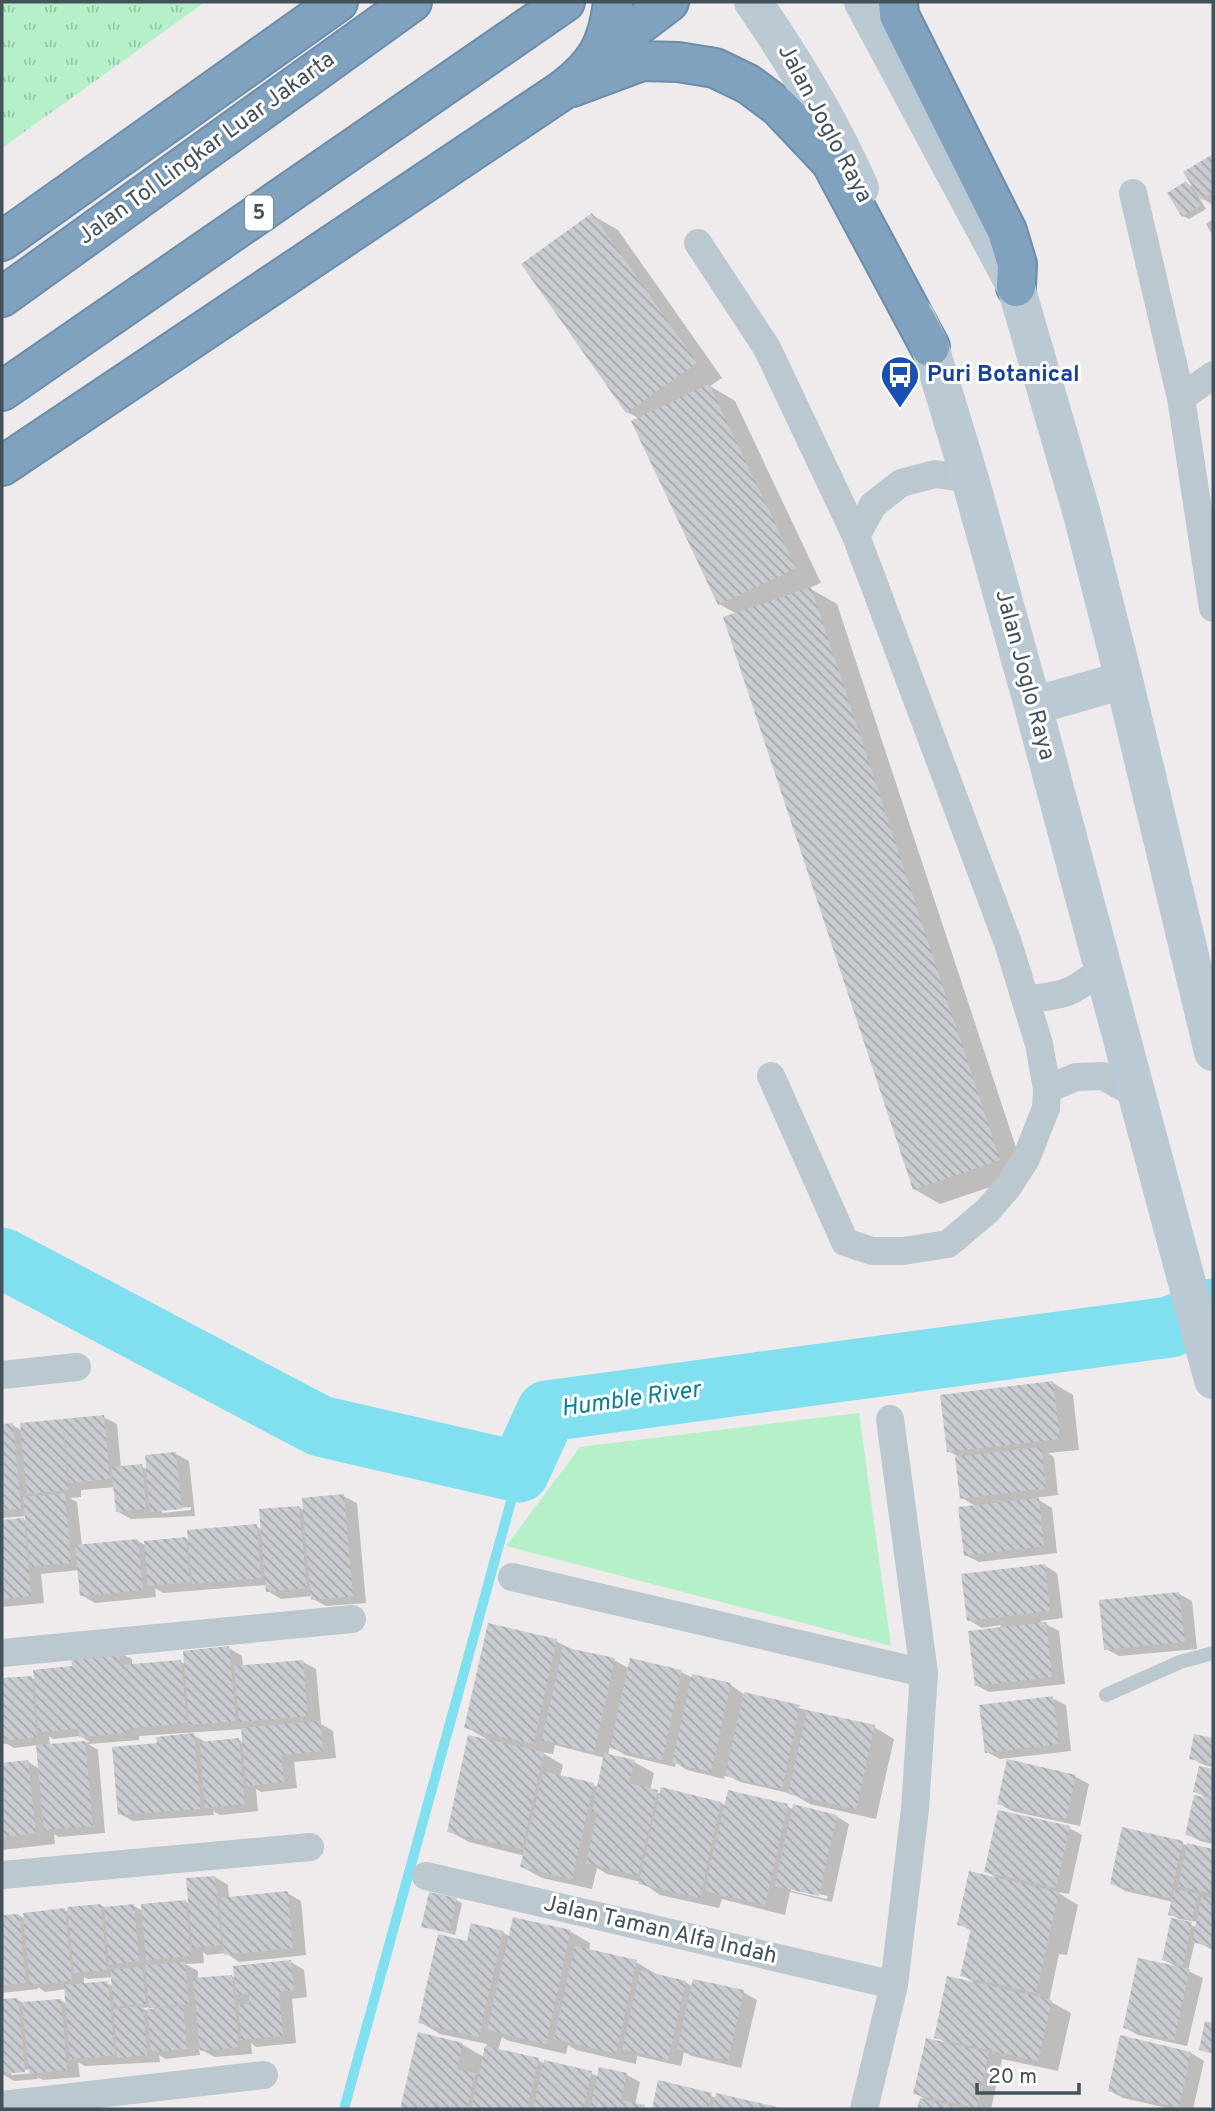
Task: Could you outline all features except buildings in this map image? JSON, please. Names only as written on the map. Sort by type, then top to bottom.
[{"type":"highway","points":[[2,241],[338,2]]},
{"type":"highway","name":"Jalan Tol Lingkar Luar Jakarta","points":[[2,297],[412,2]]},
{"type":"highway","name":"5","points":[[2,391],[565,2]]},
{"type":"highway","points":[[599,55],[610,28],[613,2]]},
{"type":"highway","points":[[2,466],[563,90],[583,75],[599,55],[669,2]]},
{"type":"highway","points":[[898,2],[899,15],[1007,231],[1017,264],[1016,287]]},
{"type":"highway","points":[[563,90],[642,61],[678,62],[715,68],[748,84],[779,107],[831,162],[930,347]]},
{"type":"main road","name":"Jalan Joglo Raya","points":[[753,2],[784,47],[844,152],[930,347],[1033,706],[1210,1365]]},
{"type":"main road","points":[[863,2],[1016,287],[1082,514],[1213,1052]]},
{"type":"main road","points":[[1033,706],[1124,680]]},
{"type":"street","points":[[1133,193],[1181,398],[1213,608]]},
{"type":"street","points":[[698,243],[767,348],[856,536],[1008,943],[1040,1044],[1047,1089],[1046,1108],[1026,1159],[1008,1187],[987,1211],[948,1244],[903,1251],[872,1251],[845,1242],[771,1076]]},
{"type":"street","points":[[1181,398],[1213,375]]},
{"type":"street","points":[[856,536],[873,505],[901,484],[935,474],[970,479]]},
{"type":"street","points":[[1025,999],[1056,997],[1078,989],[1103,968]]},
{"type":"street","points":[[1047,1089],[1076,1077],[1103,1076],[1139,1096]]},
{"type":"street","points":[[2,1375],[77,1367]]},
{"type":"street","points":[[864,2109],[894,1985],[915,1809],[924,1673],[890,1419]]},
{"type":"street","points":[[512,1577],[924,1673]]},
{"type":"street","points":[[2,1653],[352,1619]]},
{"type":"street","points":[[2,1875],[310,1847]]},
{"type":"street","name":"Jalan Taman Alfa Indah","points":[[426,1876],[894,1985]]},
{"type":"street","points":[[2,2105],[264,2076]]},
{"type":"lane","points":[[1106,1695],[1180,1662],[1213,1653]]},
{"type":"green space","points":[[2,2],[205,2],[2,148]]},
{"type":"green space","points":[[859,1413],[891,1646],[506,1546],[580,1447]]},
{"type":"waterway","name":"Humble River","points":[[2,1258],[320,1426],[519,1472],[547,1411],[1170,1327],[1213,1309]]},
{"type":"waterway","points":[[344,2109],[519,1472]]},
{"type":"place","name":"Puri Botanical","points":[[900,409]]}]
